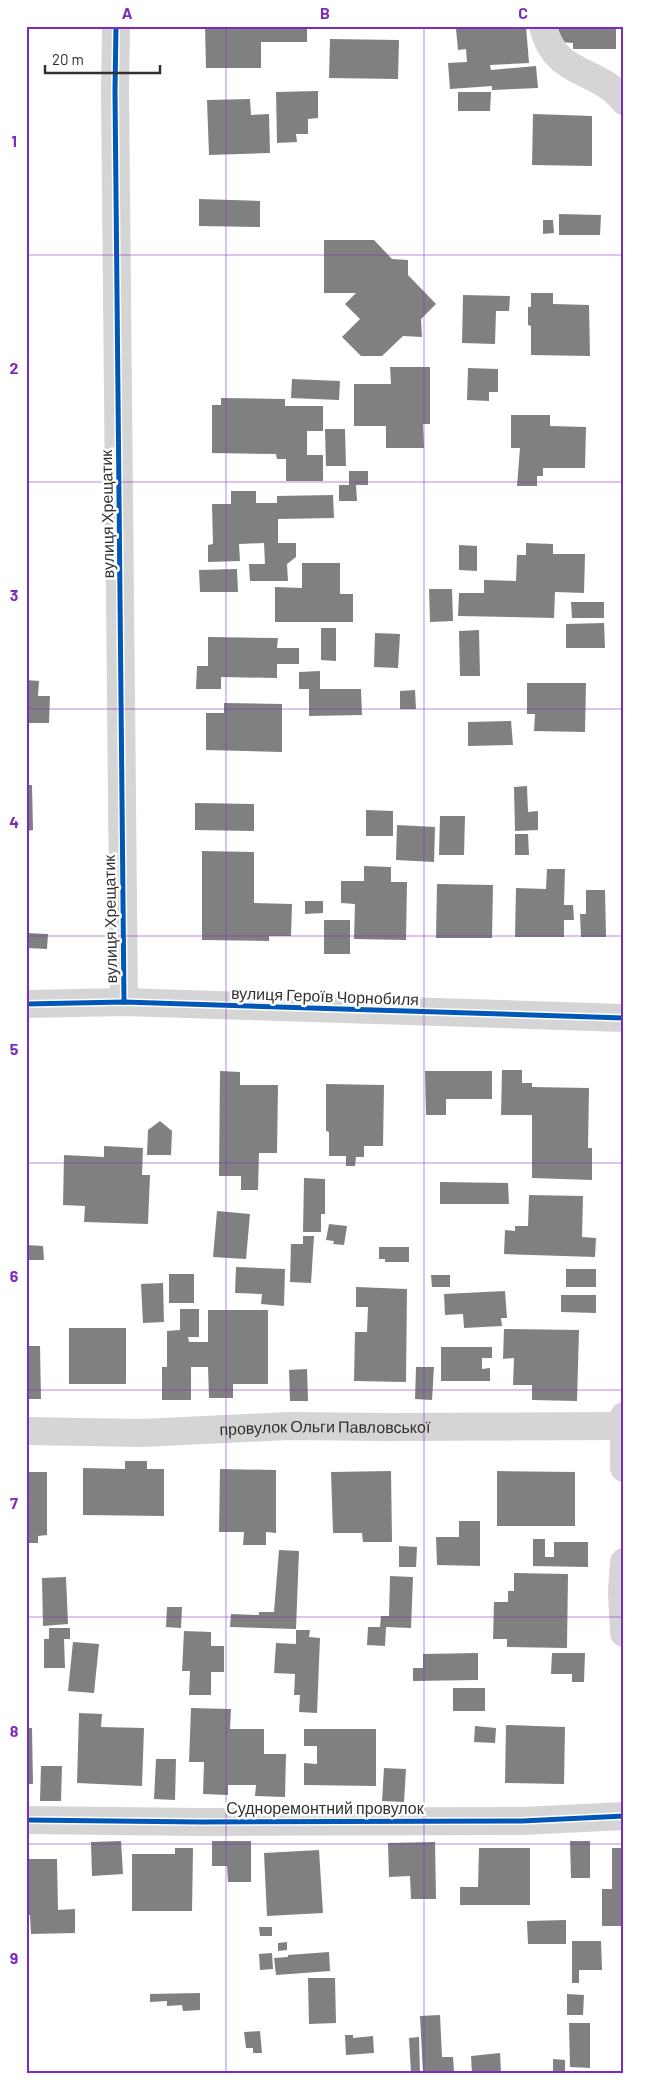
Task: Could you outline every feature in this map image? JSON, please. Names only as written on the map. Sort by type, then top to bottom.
[{"type":"street","name":"вулиця Хрещатик","points":[[116,26],[115,101],[124,1002]]},
{"type":"street","points":[[543,26],[546,39],[552,51],[561,60],[602,82],[624,101]]},
{"type":"street","name":"вулиця Героїв Чорнобиля","points":[[26,1004],[124,1002],[624,1018]]},
{"type":"street","points":[[623,1421],[624,1468]]},
{"type":"street","name":"провулок Ольги Павловської","points":[[26,1431],[142,1433],[289,1426],[385,1427],[623,1421]]},
{"type":"street","points":[[624,1562],[622,1592],[624,1633]]},
{"type":"street","name":"Судноремонтний провулок","points":[[26,1820],[200,1822],[522,1821],[624,1816]]},
{"type":"building","points":[[205,26],[307,26],[307,42],[261,42],[261,68],[206,68]]},
{"type":"building","points":[[464,26],[526,26],[529,63],[490,65],[491,70],[536,66],[538,88],[492,90],[492,86],[450,89],[448,63],[467,62],[466,49],[458,50],[456,29],[464,29]]},
{"type":"building","points":[[557,26],[616,26],[616,49],[573,49],[573,43],[561,42]]},
{"type":"building","points":[[330,39],[399,40],[398,79],[329,78]]},
{"type":"building","points":[[318,91],[318,118],[308,119],[308,134],[296,134],[297,142],[277,143],[276,92]]},
{"type":"building","points":[[458,92],[491,92],[490,111],[458,111]]},
{"type":"building","points":[[250,99],[251,115],[269,114],[270,153],[209,155],[207,100]]},
{"type":"building","points":[[533,114],[592,116],[592,166],[532,165]]},
{"type":"building","points":[[199,199],[260,201],[260,227],[199,226]]},
{"type":"building","points":[[559,214],[601,215],[600,235],[559,235]]},
{"type":"building","points":[[543,220],[553,220],[554,233],[543,234]]},
{"type":"building","points":[[324,240],[374,240],[392,259],[408,260],[408,275],[436,304],[421,319],[422,337],[403,336],[382,356],[361,356],[342,337],[360,319],[345,304],[356,293],[324,293]]},
{"type":"building","points":[[531,293],[553,293],[553,304],[589,305],[590,356],[531,355],[531,326],[528,325],[528,307],[531,307]]},
{"type":"building","points":[[463,295],[510,296],[509,311],[496,311],[495,344],[462,343]]},
{"type":"building","points":[[390,367],[430,367],[430,424],[423,424],[424,448],[386,448],[386,426],[354,426],[354,384],[391,384]]},
{"type":"building","points":[[468,368],[498,369],[498,392],[489,392],[489,401],[467,400]]},
{"type":"building","points":[[292,379],[340,381],[339,400],[291,398]]},
{"type":"building","points":[[221,398],[285,399],[285,406],[323,406],[323,431],[307,431],[307,455],[323,455],[323,481],[286,481],[286,459],[277,459],[276,454],[212,453],[212,405],[221,405]]},
{"type":"building","points":[[511,415],[550,415],[550,426],[586,427],[585,468],[543,468],[543,476],[537,476],[537,486],[517,486],[520,448],[511,448]]},
{"type":"building","points":[[325,429],[345,429],[346,466],[326,466]]},
{"type":"building","points":[[349,471],[368,471],[368,485],[356,485],[357,501],[339,501],[339,485],[349,485]]},
{"type":"building","points":[[231,491],[256,491],[256,503],[277,503],[277,496],[333,495],[334,518],[278,519],[278,543],[296,543],[296,557],[287,564],[288,581],[250,581],[249,564],[265,564],[264,543],[239,544],[240,561],[208,562],[208,545],[213,544],[212,504],[231,504]]},
{"type":"building","points":[[526,543],[553,544],[553,554],[585,554],[584,593],[555,592],[554,618],[458,616],[459,593],[484,593],[484,580],[516,581],[517,555],[526,555]]},
{"type":"building","points":[[459,545],[477,546],[477,571],[459,570]]},
{"type":"building","points":[[302,563],[340,563],[340,594],[353,594],[353,622],[275,622],[275,587],[302,588]]},
{"type":"building","points":[[237,569],[238,592],[200,592],[199,570]]},
{"type":"building","points":[[429,589],[452,589],[453,621],[430,622]]},
{"type":"building","points":[[571,602],[604,602],[604,618],[572,618]]},
{"type":"building","points":[[604,623],[605,648],[566,648],[566,624]]},
{"type":"building","points":[[321,628],[336,628],[336,661],[321,660]]},
{"type":"building","points":[[479,630],[480,676],[460,676],[459,631]]},
{"type":"building","points":[[375,633],[400,634],[398,668],[374,667]]},
{"type":"building","points":[[208,637],[278,638],[277,648],[299,648],[299,664],[277,664],[277,678],[221,677],[221,689],[196,689],[197,666],[208,666]]},
{"type":"building","points":[[320,671],[320,689],[361,689],[362,715],[309,716],[309,689],[299,689],[299,672]]},
{"type":"building","points":[[26,680],[39,681],[38,696],[50,696],[49,723],[26,723]]},
{"type":"building","points":[[527,683],[586,683],[585,732],[534,731],[535,714],[527,714]]},
{"type":"building","points":[[415,690],[416,709],[400,709],[400,691]]},
{"type":"building","points":[[224,703],[282,704],[282,752],[206,750],[206,713],[224,713]]},
{"type":"building","points":[[511,721],[513,745],[468,746],[468,722]]},
{"type":"building","points":[[26,785],[32,785],[33,830],[26,831]]},
{"type":"building","points":[[527,786],[528,812],[538,811],[538,830],[515,831],[514,787]]},
{"type":"building","points":[[195,803],[254,804],[254,831],[195,830]]},
{"type":"building","points":[[366,810],[393,811],[393,836],[366,836]]},
{"type":"building","points":[[440,816],[465,816],[464,855],[439,855]]},
{"type":"building","points":[[397,825],[435,827],[434,862],[396,860]]},
{"type":"building","points":[[515,834],[528,834],[529,855],[515,855]]},
{"type":"building","points":[[202,851],[254,852],[254,903],[292,904],[291,936],[269,936],[269,941],[202,940]]},
{"type":"building","points":[[364,866],[391,867],[391,882],[407,882],[406,940],[354,939],[355,904],[341,903],[341,881],[364,881]]},
{"type":"building","points":[[547,869],[565,869],[564,905],[573,905],[574,920],[564,920],[564,937],[515,937],[516,888],[546,889]]},
{"type":"building","points":[[437,884],[493,885],[492,938],[436,938]]},
{"type":"building","points":[[586,890],[605,890],[606,937],[581,937],[580,914],[586,914]]},
{"type":"building","points":[[305,901],[323,901],[323,913],[305,914]]},
{"type":"building","points":[[324,920],[350,920],[350,954],[324,954]]},
{"type":"building","points":[[26,933],[48,934],[47,949],[26,948]]},
{"type":"building","points":[[502,1070],[522,1070],[522,1083],[532,1083],[532,1087],[589,1088],[588,1148],[592,1148],[592,1180],[532,1178],[532,1115],[501,1115]]},
{"type":"building","points":[[220,1071],[240,1072],[240,1085],[278,1085],[277,1153],[259,1153],[258,1190],[241,1190],[241,1176],[219,1176]]},
{"type":"building","points":[[425,1071],[492,1071],[492,1099],[446,1099],[446,1115],[426,1115]]},
{"type":"building","points":[[326,1084],[384,1085],[383,1146],[364,1146],[364,1157],[356,1157],[355,1166],[346,1166],[346,1156],[329,1156],[329,1132],[326,1131]]},
{"type":"building","points":[[160,1121],[172,1131],[171,1155],[147,1155],[148,1130]]},
{"type":"building","points":[[104,1146],[143,1148],[142,1175],[150,1175],[148,1224],[84,1222],[85,1206],[63,1205],[64,1155],[104,1157]]},
{"type":"building","points":[[304,1178],[325,1179],[325,1214],[321,1214],[321,1232],[303,1232]]},
{"type":"building","points":[[440,1182],[508,1183],[509,1204],[440,1204]]},
{"type":"building","points":[[529,1195],[583,1196],[582,1237],[596,1238],[595,1257],[504,1254],[505,1230],[515,1231],[515,1226],[528,1226]]},
{"type":"building","points":[[217,1211],[250,1214],[246,1259],[213,1257]]},
{"type":"building","points":[[329,1224],[347,1226],[344,1245],[333,1244],[334,1241],[326,1240]]},
{"type":"building","points":[[303,1236],[314,1236],[311,1283],[290,1282],[291,1244],[303,1244]]},
{"type":"building","points":[[26,1245],[43,1246],[44,1260],[26,1260]]},
{"type":"building","points":[[379,1247],[409,1247],[409,1262],[385,1262],[385,1259],[379,1259]]},
{"type":"building","points":[[236,1267],[285,1269],[284,1306],[261,1304],[262,1294],[235,1293]]},
{"type":"building","points":[[566,1269],[596,1269],[596,1287],[566,1287]]},
{"type":"building","points":[[169,1274],[194,1274],[194,1303],[169,1303]]},
{"type":"building","points":[[431,1275],[450,1275],[450,1287],[432,1287]]},
{"type":"building","points":[[163,1283],[164,1322],[143,1323],[141,1284]]},
{"type":"building","points":[[356,1287],[407,1289],[406,1382],[354,1381],[355,1332],[367,1332],[368,1307],[356,1307]]},
{"type":"building","points":[[505,1291],[507,1318],[501,1318],[502,1326],[464,1328],[463,1314],[445,1315],[444,1294]]},
{"type":"building","points":[[561,1295],[596,1295],[596,1313],[561,1312]]},
{"type":"building","points":[[180,1309],[199,1309],[199,1337],[188,1337],[189,1342],[208,1342],[208,1310],[268,1310],[268,1384],[233,1384],[233,1398],[209,1398],[208,1367],[191,1367],[191,1400],[162,1400],[162,1367],[167,1367],[167,1331],[180,1330]]},
{"type":"building","points":[[69,1328],[126,1328],[126,1384],[69,1384]]},
{"type":"building","points":[[504,1329],[579,1330],[577,1401],[532,1400],[532,1385],[513,1385],[514,1358],[503,1359]]},
{"type":"building","points":[[26,1346],[40,1346],[41,1399],[26,1399]]},
{"type":"building","points":[[441,1347],[492,1347],[492,1358],[482,1358],[482,1369],[490,1368],[490,1381],[441,1381]]},
{"type":"building","points":[[416,1367],[434,1367],[432,1400],[415,1399]]},
{"type":"building","points":[[307,1369],[308,1401],[290,1401],[289,1370]]},
{"type":"building","points":[[125,1461],[147,1461],[147,1469],[164,1469],[164,1516],[83,1515],[83,1468],[125,1469]]},
{"type":"building","points":[[220,1469],[276,1470],[276,1533],[266,1532],[266,1545],[243,1545],[244,1532],[219,1532]]},
{"type":"building","points":[[391,1471],[392,1542],[363,1542],[362,1533],[333,1533],[331,1472]]},
{"type":"building","points":[[497,1471],[575,1472],[575,1526],[497,1526]]},
{"type":"building","points":[[26,1472],[47,1472],[47,1535],[38,1536],[38,1543],[26,1543]]},
{"type":"building","points":[[459,1521],[480,1521],[480,1566],[437,1565],[436,1537],[459,1537]]},
{"type":"building","points":[[533,1539],[545,1539],[545,1557],[554,1557],[554,1542],[588,1542],[588,1567],[533,1566]]},
{"type":"building","points":[[399,1546],[417,1547],[416,1567],[399,1567]]},
{"type":"building","points":[[279,1550],[299,1551],[296,1629],[230,1627],[231,1614],[259,1615],[259,1612],[274,1612]]},
{"type":"building","points":[[514,1573],[568,1574],[567,1648],[507,1647],[507,1639],[493,1639],[494,1602],[508,1602],[508,1591],[514,1591]]},
{"type":"building","points":[[390,1576],[413,1577],[411,1628],[386,1627],[385,1646],[367,1645],[368,1627],[380,1627],[381,1616],[389,1616]]},
{"type":"building","points":[[66,1577],[68,1624],[43,1626],[42,1578]]},
{"type":"building","points":[[167,1607],[182,1607],[181,1628],[166,1627]]},
{"type":"building","points":[[49,1628],[70,1628],[70,1639],[64,1639],[65,1668],[44,1668],[44,1639],[49,1639]]},
{"type":"building","points":[[296,1630],[310,1630],[309,1637],[320,1638],[317,1713],[299,1712],[300,1695],[294,1695],[295,1674],[274,1673],[276,1643],[296,1644]]},
{"type":"building","points":[[184,1631],[211,1632],[211,1646],[224,1646],[224,1672],[211,1672],[211,1695],[189,1695],[190,1671],[182,1671]]},
{"type":"building","points":[[73,1642],[99,1644],[94,1693],[68,1691]]},
{"type":"building","points":[[478,1653],[478,1680],[413,1681],[413,1668],[423,1668],[423,1654]]},
{"type":"building","points":[[552,1653],[585,1653],[584,1682],[572,1682],[572,1674],[551,1674]]},
{"type":"building","points":[[453,1688],[485,1688],[485,1711],[453,1711]]},
{"type":"building","points":[[191,1708],[231,1709],[230,1729],[264,1729],[264,1754],[286,1754],[285,1797],[255,1796],[256,1785],[228,1785],[228,1795],[203,1794],[204,1762],[189,1762]]},
{"type":"building","points":[[79,1713],[102,1714],[101,1727],[144,1728],[142,1786],[77,1783]]},
{"type":"building","points":[[506,1725],[565,1727],[564,1784],[505,1783]]},
{"type":"building","points":[[475,1726],[496,1728],[495,1743],[474,1742]]},
{"type":"building","points":[[26,1728],[32,1728],[33,1784],[26,1784]]},
{"type":"building","points":[[304,1729],[376,1729],[376,1786],[304,1785],[304,1763],[317,1764],[317,1746],[304,1746]]},
{"type":"building","points":[[156,1759],[176,1759],[175,1800],[154,1799]]},
{"type":"building","points":[[41,1766],[62,1766],[61,1801],[40,1801]]},
{"type":"building","points":[[384,1768],[406,1769],[404,1802],[382,1801]]},
{"type":"building","points":[[121,1841],[123,1874],[92,1876],[91,1842]]},
{"type":"building","points":[[212,1841],[251,1841],[251,1882],[228,1882],[227,1866],[212,1866]]},
{"type":"building","points":[[570,1841],[590,1841],[590,1878],[571,1878]]},
{"type":"building","points":[[435,1842],[436,1899],[411,1899],[410,1876],[389,1877],[388,1843]]},
{"type":"building","points":[[175,1848],[193,1848],[192,1911],[132,1911],[132,1854],[175,1854]]},
{"type":"building","points":[[479,1848],[530,1848],[530,1905],[460,1905],[460,1887],[478,1887]]},
{"type":"building","points":[[612,1848],[624,1848],[624,1926],[602,1926],[602,1889],[612,1889]]},
{"type":"building","points":[[319,1850],[323,1913],[267,1916],[264,1853]]},
{"type":"building","points":[[26,1859],[57,1859],[58,1910],[75,1909],[75,1933],[31,1934],[30,1915],[26,1915]]},
{"type":"building","points":[[566,1920],[566,1944],[528,1944],[527,1921]]},
{"type":"building","points":[[259,1927],[272,1927],[272,1936],[260,1936]]},
{"type":"building","points":[[572,1941],[601,1941],[602,1970],[579,1970],[579,1983],[572,1983]]},
{"type":"building","points":[[287,1942],[287,1950],[278,1951],[278,1943]]},
{"type":"building","points":[[329,1952],[330,1971],[276,1975],[274,1958]]},
{"type":"building","points":[[272,1953],[273,1969],[260,1970],[259,1954]]},
{"type":"building","points":[[308,1978],[335,1978],[336,2023],[309,2024]]},
{"type":"building","points":[[200,1993],[200,2010],[183,2011],[182,2005],[167,2006],[167,2001],[150,2002],[150,1994]]},
{"type":"building","points":[[567,1994],[584,1995],[583,2015],[567,2015]]},
{"type":"building","points":[[440,2015],[442,2057],[453,2057],[454,2072],[423,2073],[420,2016]]},
{"type":"building","points":[[569,2023],[590,2023],[590,2068],[570,2067]]},
{"type":"building","points":[[260,2031],[262,2053],[253,2053],[253,2048],[246,2048],[244,2032]]},
{"type":"building","points":[[345,2035],[353,2035],[353,2038],[373,2036],[374,2053],[346,2055]]},
{"type":"building","points":[[419,2037],[420,2073],[411,2073],[409,2038]]},
{"type":"building","points":[[500,2053],[501,2072],[472,2073],[471,2056]]},
{"type":"building","points":[[553,2059],[565,2060],[565,2073],[553,2072]]},
{"type":"cycle path","points":[[116,26],[115,91],[124,1002]]},
{"type":"cycle path","points":[[26,1004],[124,1002],[624,1018]]},
{"type":"cycle path","points":[[26,1820],[200,1822],[522,1821],[624,1816]]}]
